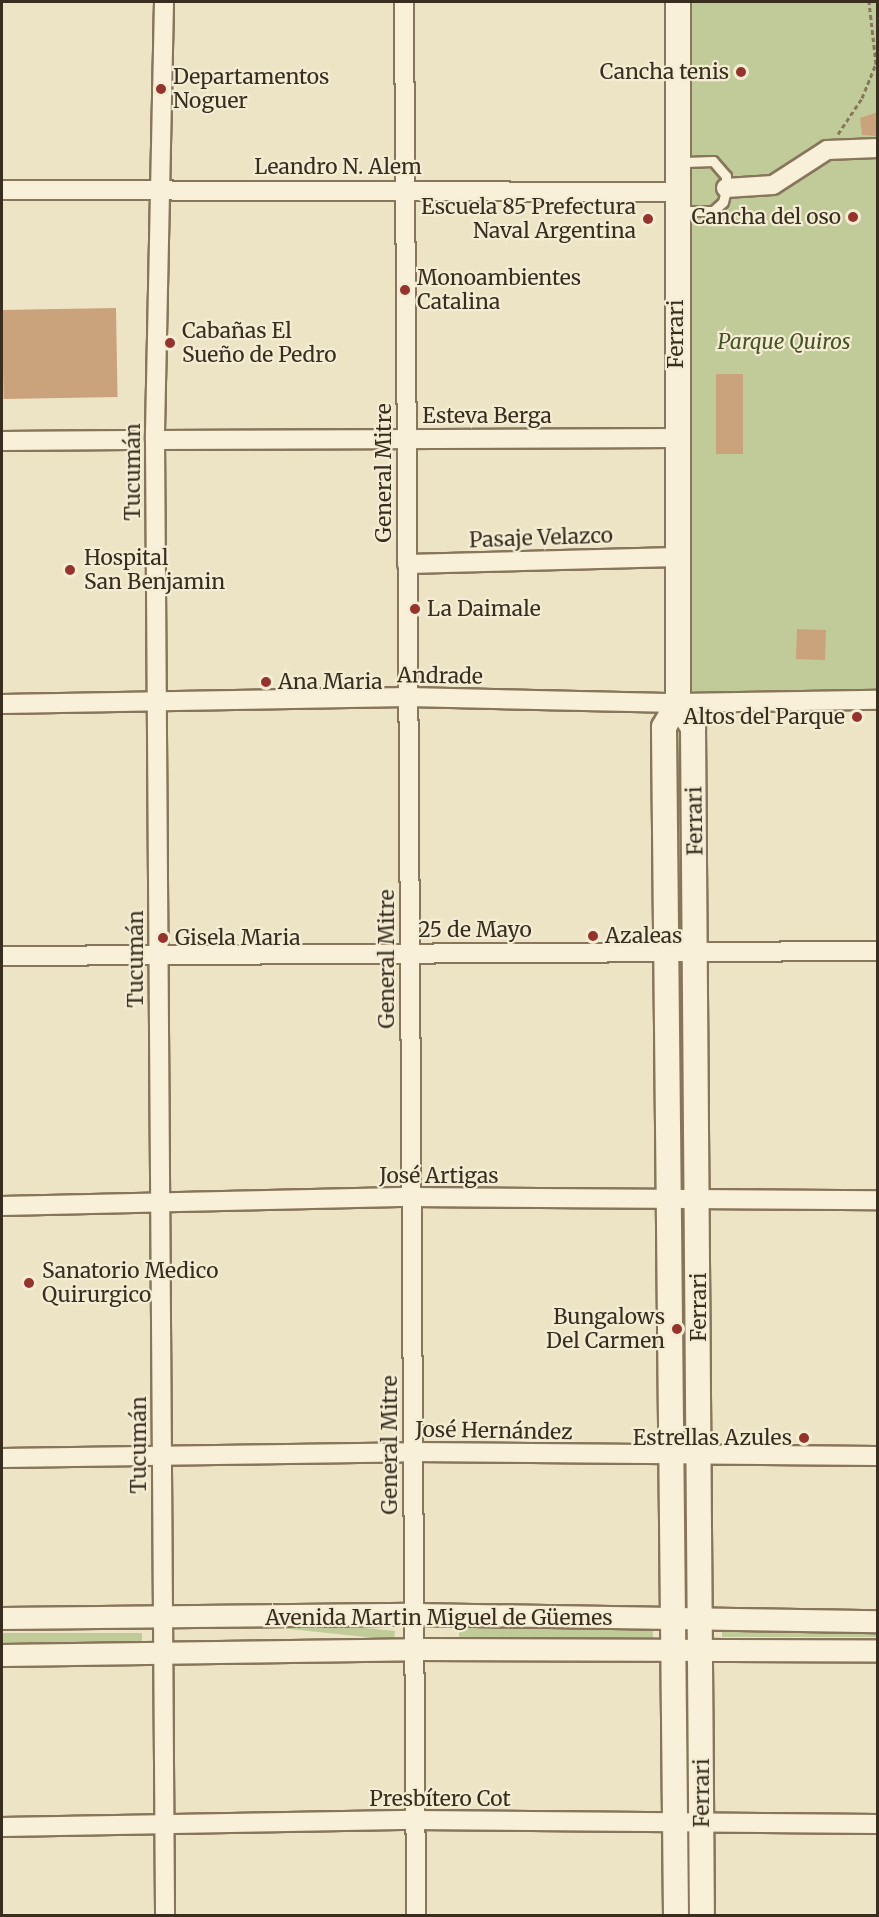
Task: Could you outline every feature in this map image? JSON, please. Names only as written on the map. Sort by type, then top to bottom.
[{"type":"main road","name":"Ferrari","points":[[678,2],[675,162],[678,703],[693,728],[697,952],[702,1916]]},
{"type":"main road","name":"Ferrari","points":[[676,1916],[669,1457],[668,952],[664,727],[678,703]]},
{"type":"street","name":"Tucumán","points":[[164,2],[155,440],[165,1916]]},
{"type":"street","name":"General Mitre","points":[[404,2],[416,1916]]},
{"type":"street","points":[[726,188],[773,185],[827,150],[878,148]]},
{"type":"street","name":"Leandro N. Alem","points":[[2,190],[405,189],[675,202]]},
{"type":"street","name":"Esteva Berga","points":[[155,440],[676,438]]},
{"type":"street","points":[[2,441],[129,440]]},
{"type":"street","name":"Pasaje Velazco","points":[[407,564],[677,557]]},
{"type":"street","name":"Andrade","points":[[2,704],[157,704],[408,697],[678,703],[878,700]]},
{"type":"street","name":"25 de Mayo","points":[[2,956],[878,951]]},
{"type":"street","name":"José Artigas","points":[[2,1206],[160,1205],[411,1197],[878,1200]]},
{"type":"street","name":"José Hernández","points":[[2,1458],[162,1459],[413,1452],[669,1457],[878,1456]]},
{"type":"street","name":"Avenida Martin Miguel de Güemes","points":[[2,1618],[162,1620],[414,1614],[673,1620],[878,1621]]},
{"type":"street","name":"Avenida Martin Miguel de Güemes","points":[[2,1655],[163,1655],[416,1649],[673,1652],[878,1651]]},
{"type":"street","name":"Presbítero Cot","points":[[2,1827],[164,1827],[415,1820],[675,1825],[702,1823],[878,1824]]},
{"type":"lane","points":[[675,162],[713,161],[726,176],[723,202],[713,211],[675,202]]},
{"type":"path","points":[[827,150],[862,98],[877,66],[869,2]]},
{"type":"green space","name":"Parque Quiros","points":[[691,2],[877,2],[877,691],[691,691]]},
{"type":"green space","points":[[673,715],[686,715],[690,932],[677,932]]},
{"type":"green space","points":[[677,961],[690,961],[690,1178],[677,1178]]},
{"type":"green space","points":[[677,1212],[690,1212],[690,1429],[677,1429]]},
{"type":"green space","points":[[678,1472],[691,1472],[691,1608],[678,1608]]},
{"type":"green space","points":[[188,1609],[395,1631],[394,1640],[187,1618]]},
{"type":"green space","points":[[459,1628],[653,1628],[653,1638],[459,1638]]},
{"type":"green space","points":[[722,1628],[877,1628],[877,1637],[722,1637]]},
{"type":"green space","points":[[2,1633],[142,1633],[142,1643],[2,1643]]},
{"type":"building","points":[[878,112],[878,136],[862,135],[860,118]]},
{"type":"building","points":[[116,308],[118,397],[4,399],[2,310]]},
{"type":"building","points":[[716,374],[743,374],[743,454],[716,454]]},
{"type":"building","points":[[797,629],[826,630],[825,660],[796,659]]},
{"type":"place","name":"Cancha tenis","points":[[741,72]]},
{"type":"place","name":"Departamentos Noguer","points":[[161,89]]},
{"type":"place","name":"Cancha del oso","points":[[853,217]]},
{"type":"place","name":"Escuela 85 Prefectura Naval Argentina","points":[[648,219]]},
{"type":"place","name":"Monoambientes Catalina","points":[[405,290]]},
{"type":"place","name":"Cabañas El Sueño de Pedro","points":[[170,343]]},
{"type":"place","name":"Hospital San Benjamin","points":[[70,570]]},
{"type":"place","name":"La Daimale","points":[[415,609]]},
{"type":"place","name":"Ana Maria","points":[[266,682]]},
{"type":"place","name":"Altos del Parque","points":[[857,717]]},
{"type":"place","name":"Azaleas","points":[[593,936]]},
{"type":"place","name":"Gisela Maria","points":[[163,938]]},
{"type":"place","name":"Sanatorio Medico Quirurgico","points":[[29,1283]]},
{"type":"place","name":"Bungalows Del Carmen","points":[[677,1329]]},
{"type":"place","name":"Estrellas Azules","points":[[804,1438]]}]
